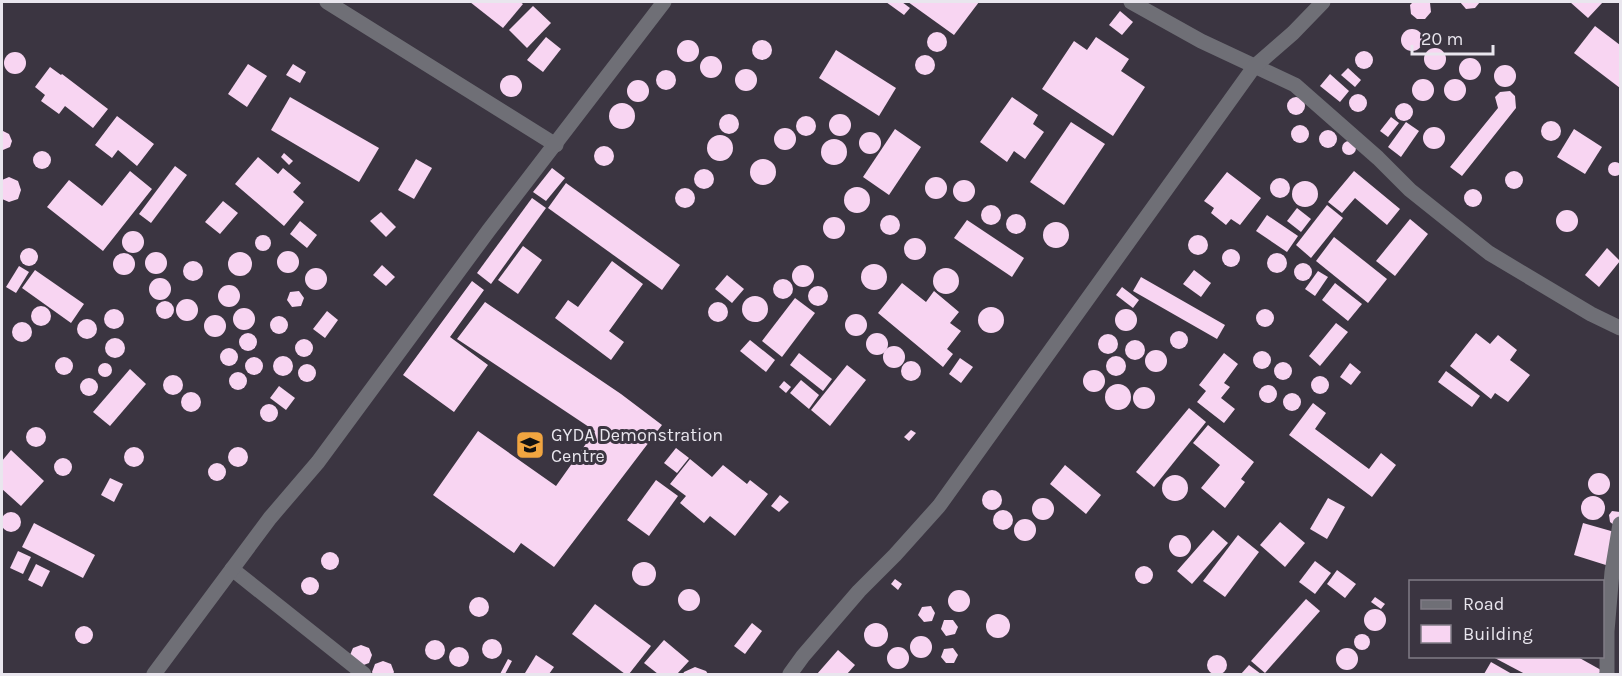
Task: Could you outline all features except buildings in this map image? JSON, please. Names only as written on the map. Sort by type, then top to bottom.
[{"type":"street","points":[[327,2],[556,145]]},
{"type":"street","points":[[154,675],[270,518],[318,462],[489,230],[664,2]]},
{"type":"street","points":[[1131,2],[1201,41],[1295,85],[1378,158],[1410,190],[1489,253],[1620,328]]},
{"type":"street","points":[[790,675],[803,656],[859,591],[896,555],[939,506],[1254,67],[1293,33],[1323,2]]},
{"type":"street","points":[[1607,675],[1610,595],[1620,524]]},
{"type":"street","points":[[232,569],[364,675]]},
{"type":"place","name":"GYDA Demonstration Centre","points":[[530,445]]}]
